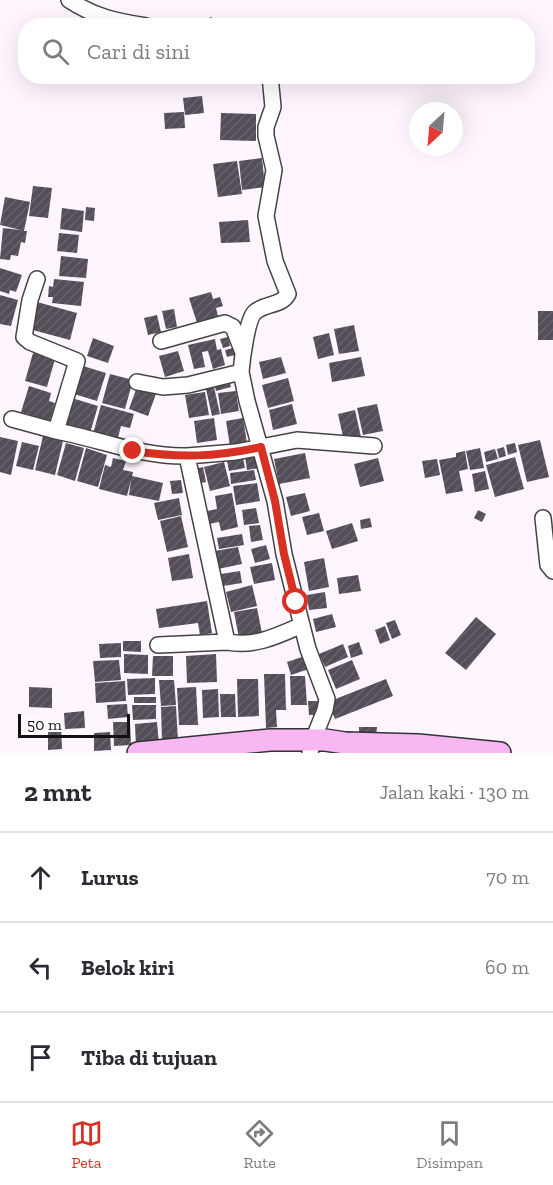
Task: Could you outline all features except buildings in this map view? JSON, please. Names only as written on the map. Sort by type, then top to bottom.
[{"type":"street","points":[[69,0],[102,18]]},
{"type":"street","points":[[271,84],[273,107],[266,127],[266,136],[274,170],[266,216],[275,261],[288,294],[285,299],[255,312],[242,350],[241,372],[275,501],[284,554],[308,649],[327,699],[323,744]]},
{"type":"street","points":[[37,279],[30,300],[24,337],[30,342],[77,361],[56,430]]},
{"type":"street","points":[[161,341],[225,323],[233,327],[242,350]]},
{"type":"street","points":[[137,382],[163,387],[188,385],[241,372]]},
{"type":"street","points":[[12,419],[133,451],[171,456],[216,455],[297,440],[374,446]]},
{"type":"street","points":[[187,456],[227,642]]},
{"type":"street","points":[[543,518],[548,565],[553,570]]},
{"type":"street","points":[[158,645],[227,642],[241,644],[268,640],[302,625]]},
{"type":"street","points":[[138,753],[270,740],[500,753]]},
{"type":"route","points":[[133,451],[171,456],[216,455],[261,447],[296,602]]}]
